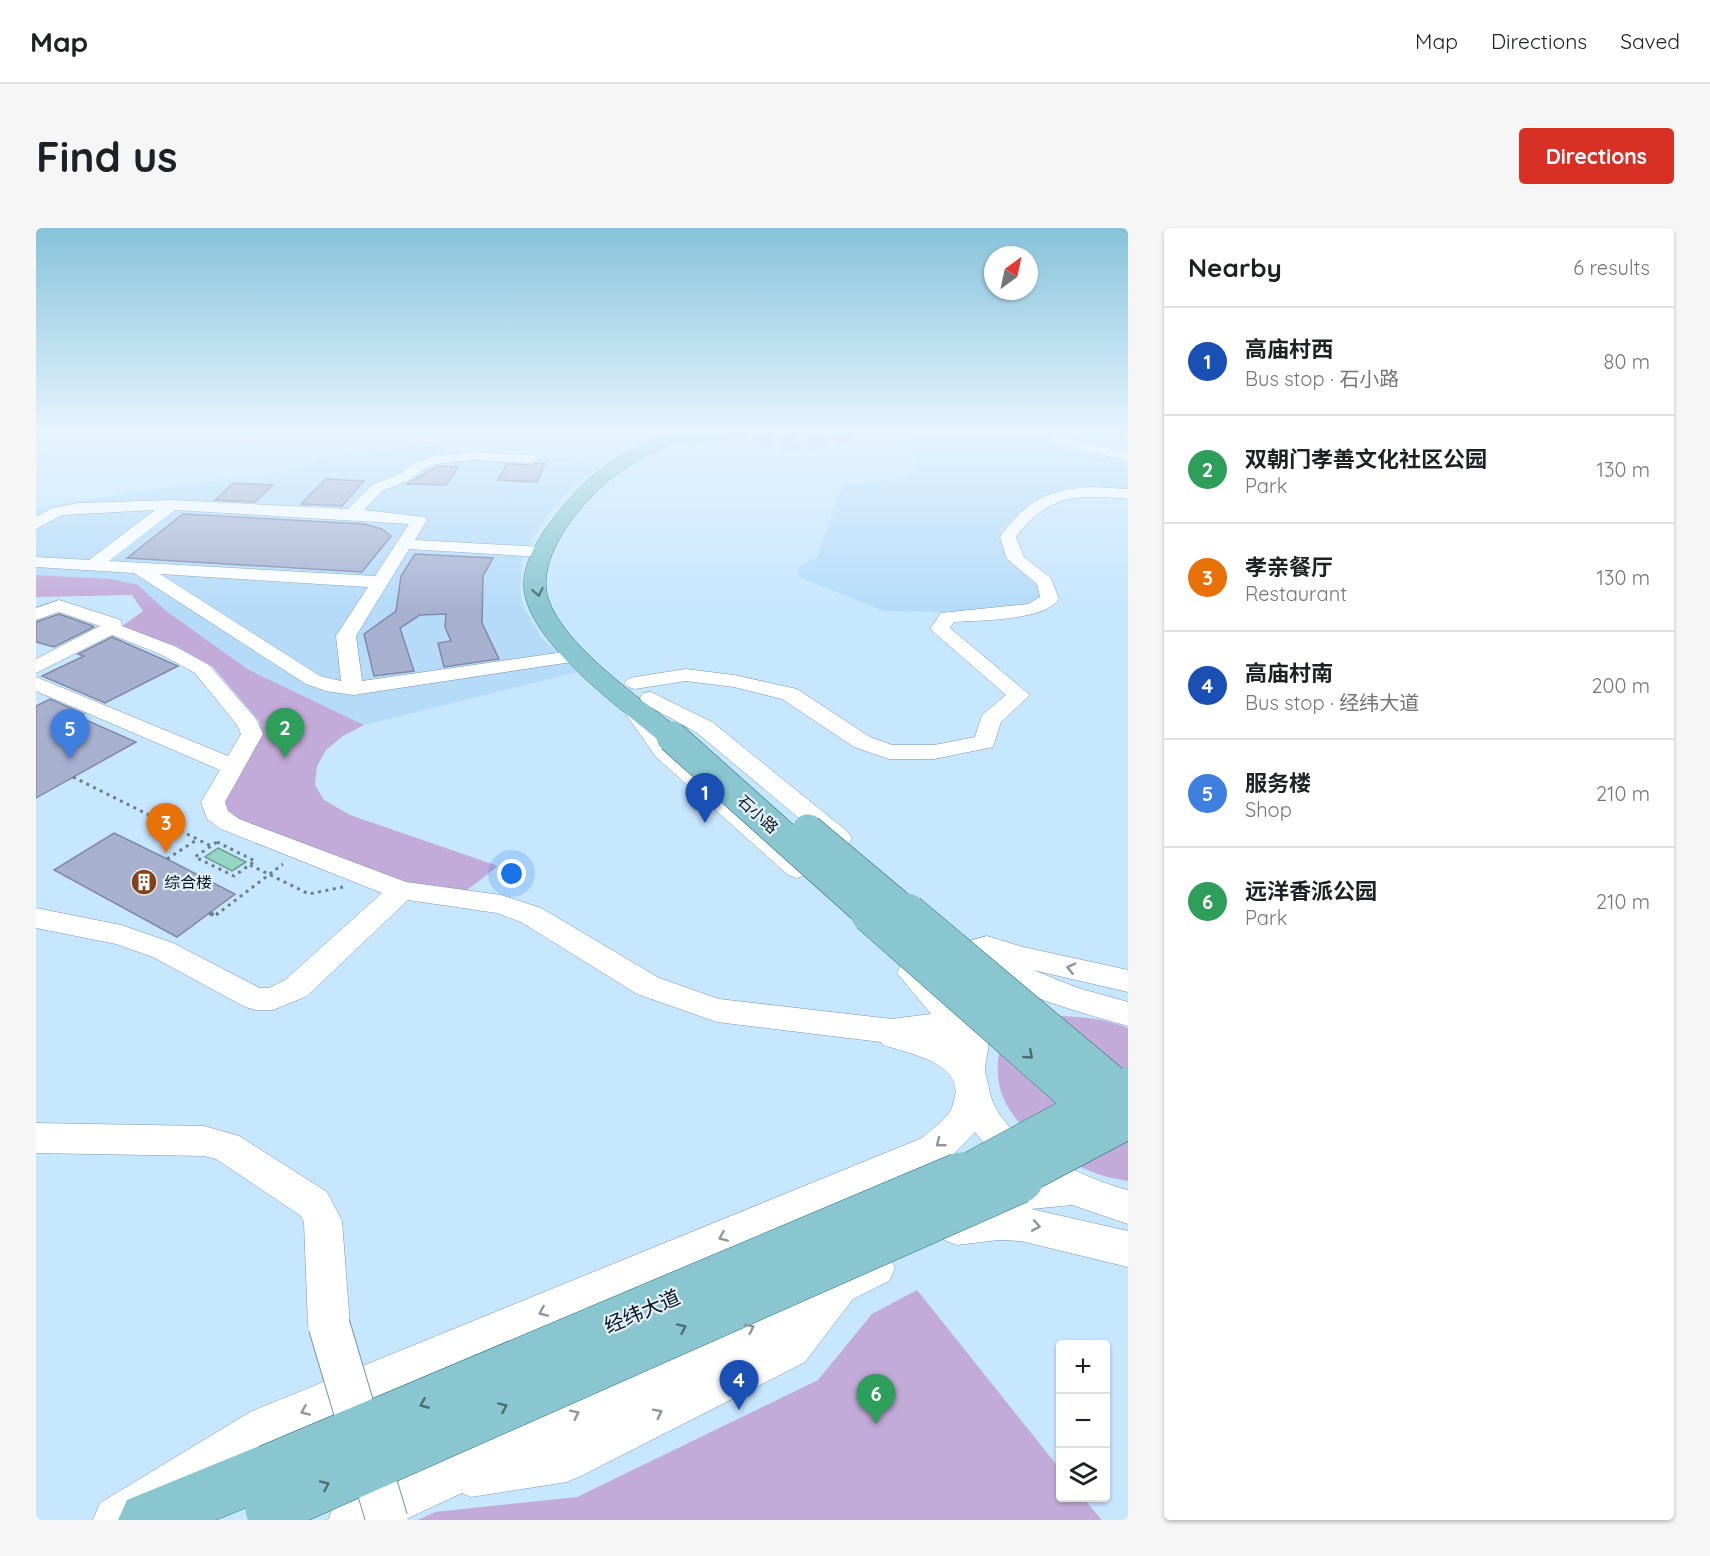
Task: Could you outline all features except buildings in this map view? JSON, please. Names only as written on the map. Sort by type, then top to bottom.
[{"type":"main road","name":"石小路","points":[[589,490],[571,509],[543,552],[537,569],[535,587],[553,629],[585,649],[638,693],[669,731],[971,1004],[1128,1140]]},
{"type":"main road","name":"石小路","points":[[569,545],[607,490]]},
{"type":"main road","name":"石小路","points":[[669,731],[1128,1099]]},
{"type":"main road","name":"经纬大道","points":[[264,1499],[974,1172],[1128,1087]]},
{"type":"main road","name":"经纬大道","points":[[147,1520],[264,1499],[997,1189],[1128,1119]]},
{"type":"street","points":[[352,514],[375,490]]},
{"type":"street","points":[[638,693],[686,675],[734,681],[789,694],[862,742],[889,752],[934,753],[985,742],[990,720],[1019,694],[940,629],[948,617],[1032,609],[1050,599],[1045,582],[1016,559],[1008,537],[1016,526],[1040,504],[1067,492],[1085,490]]},
{"type":"street","points":[[1091,490],[1128,494]]},
{"type":"street","points":[[93,565],[172,505]]},
{"type":"street","points":[[36,524],[51,514],[68,508],[172,505],[352,514],[419,520]]},
{"type":"street","points":[[352,690],[346,636],[378,582],[423,515],[381,510]]},
{"type":"street","points":[[403,544],[543,552]]},
{"type":"street","points":[[36,562],[378,582]]},
{"type":"street","points":[[137,568],[313,680],[352,690],[585,649]]},
{"type":"street","points":[[36,614],[59,606],[112,621],[114,624],[111,628],[36,667]]},
{"type":"street","points":[[111,628],[167,650],[202,669],[248,724],[252,734],[213,802],[216,814],[230,824],[402,890],[501,904],[531,915],[648,986],[717,1010],[892,1031],[956,1023],[996,1015],[1026,1003],[1062,1000],[1082,1002]]},
{"type":"street","points":[[36,646],[61,654]]},
{"type":"street","points":[[36,683],[233,767]]},
{"type":"street","points":[[638,693],[704,727],[956,933],[1007,971],[1047,990],[1128,1014]]},
{"type":"street","points":[[669,731],[644,743],[650,758],[763,861],[814,884],[930,989],[956,1023],[970,1075],[991,1128],[1025,1162],[1070,1190]]},
{"type":"street","points":[[36,918],[121,935],[163,950],[256,999],[273,999],[296,988],[402,890]]},
{"type":"street","points":[[956,933],[1020,957],[1128,981]]},
{"type":"street","points":[[117,1520],[266,1428],[935,1149],[966,1119],[975,1038],[983,1026],[996,1015]]},
{"type":"street","points":[[870,1030],[937,1049],[959,1062],[970,1075]]},
{"type":"street","points":[[36,1138],[204,1141],[226,1147],[314,1204],[323,1221],[329,1325],[387,1520]]},
{"type":"street","points":[[828,1291],[1030,1191],[1070,1190],[1128,1207]]},
{"type":"street","points":[[352,1520],[444,1478],[567,1459],[790,1347],[839,1275],[843,1265],[843,1252],[838,1241],[813,1224],[771,1217]]},
{"type":"street","points":[[957,1228],[998,1223],[1021,1224],[1128,1249]]},
{"type":"path","points":[[73,777],[211,846]]},
{"type":"path","points":[[167,860],[198,840]]},
{"type":"path","points":[[217,842],[255,861],[250,865],[234,876],[195,856],[217,842]]},
{"type":"path","points":[[209,913],[215,916],[271,875],[297,850]]},
{"type":"path","points":[[250,865],[309,894],[345,886]]},
{"type":"shaded area","points":[[150,490],[569,490],[546,517],[526,548],[522,561],[520,590],[523,606],[541,637],[577,672],[364,725],[249,670],[165,610],[138,585],[111,579],[36,575],[36,508]]},
{"type":"shaded area","points":[[841,490],[1062,490],[1041,498],[1001,529],[1003,543],[1039,583],[1042,598],[1031,606],[944,612],[884,611],[799,577],[797,568],[817,557]]},
{"type":"shaded area","points":[[36,575],[111,579],[138,585],[165,610],[249,670],[364,725],[343,736],[326,750],[317,766],[315,785],[324,800],[350,815],[498,866],[466,891],[408,883],[236,821],[226,811],[225,800],[262,734],[259,721],[212,666],[176,646],[121,627],[143,611],[132,595],[36,597]]},
{"type":"shaded area","points":[[218,848],[246,862],[232,871],[205,857]]},
{"type":"shaded area","points":[[1051,1016],[1090,1018],[1128,1028],[1128,1181],[1085,1169],[1051,1150],[1020,1124],[1001,1092],[998,1060],[1001,1047],[1006,1039]]},
{"type":"shaded area","points":[[917,1290],[1056,1464],[1056,1502],[1086,1502],[1102,1520],[418,1520],[435,1512],[577,1497],[818,1380],[872,1314]]},
{"type":"place","name":"双朝门孝善文化社区公园","points":[[285,758]]},
{"type":"place","name":"服务楼","points":[[70,759]]},
{"type":"place","name":"高庙村西","points":[[705,823]]},
{"type":"place","name":"孝亲餐厅","points":[[166,853]]},
{"type":"place","name":"综合楼","points":[[144,882]]},
{"type":"place","name":"高庙村南","points":[[739,1410]]},
{"type":"place","name":"远洋香派公园","points":[[876,1424]]}]
